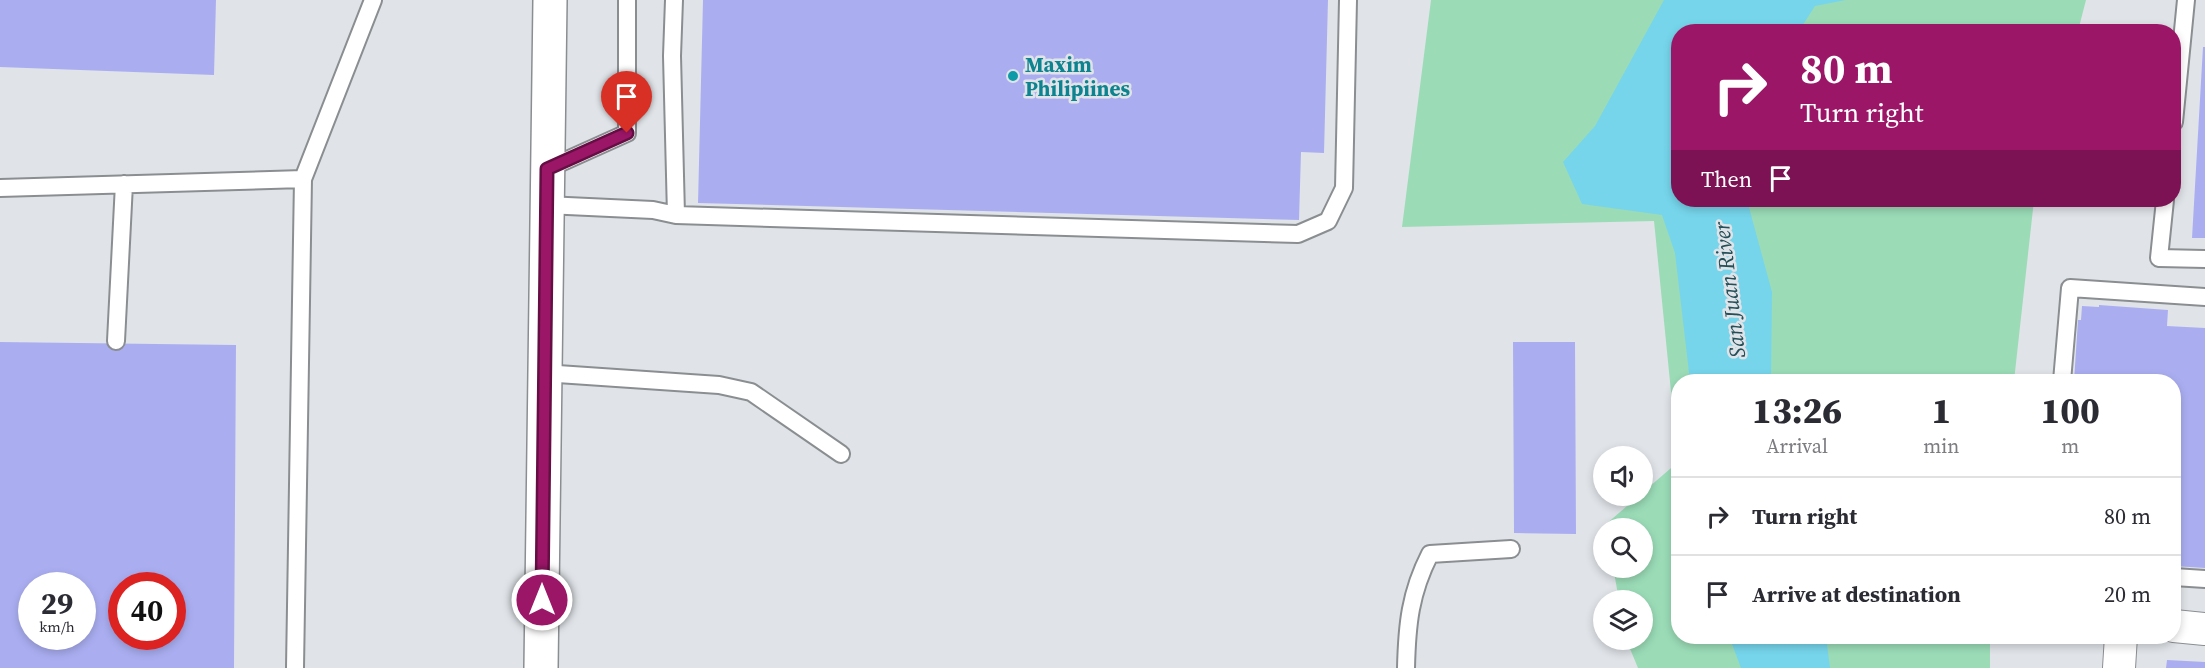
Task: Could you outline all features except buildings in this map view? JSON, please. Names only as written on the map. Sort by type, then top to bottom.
[{"type":"street","points":[[541,668],[543,373],[550,0]]},
{"type":"street","points":[[2181,627],[2205,629]]},
{"type":"street","points":[[2119,668],[2120,644]]},
{"type":"lane","points":[[295,668],[303,179],[373,0]]},
{"type":"lane","points":[[547,169],[627,133],[627,0]]},
{"type":"lane","points":[[674,0],[672,56],[676,215]]},
{"type":"lane","points":[[546,205],[653,210],[676,215],[1298,234],[1328,221],[1344,188],[1348,0]]},
{"type":"lane","points":[[2181,51],[2186,0]]},
{"type":"lane","points":[[0,188],[303,179]]},
{"type":"lane","points":[[116,341],[124,184]]},
{"type":"lane","points":[[2164,207],[2159,258],[2205,259]]},
{"type":"lane","points":[[2063,374],[2070,288],[2205,297]]},
{"type":"lane","points":[[543,373],[719,385],[751,392],[841,454]]},
{"type":"lane","points":[[1406,668],[1407,625],[1416,580],[1430,554],[1511,549]]},
{"type":"lane","points":[[2181,578],[2205,579]]},
{"type":"green space","points":[[1431,0],[2086,0],[2080,24],[1671,24],[1671,207],[2033,207],[2015,374],[1671,374],[1671,392],[1654,221],[1402,227]]},
{"type":"green space","points":[[1671,468],[1671,644],[1990,644],[1990,668],[1638,668],[1631,650],[1653,650],[1653,590],[1617,590],[1615,578],[1653,578],[1653,518],[1613,518],[1627,506],[1653,506],[1653,484]]},
{"type":"water","name":"San Juan River","points":[[1664,0],[1846,0],[1815,6],[1803,24],[1671,24],[1671,207],[1749,207],[1772,292],[1771,374],[1689,374],[1675,253],[1662,215],[1582,204],[1563,162],[1595,126]]},
{"type":"water","points":[[1732,644],[1827,644],[1830,668],[1741,668]]},
{"type":"place","name":"Maxim Philipiines","points":[[1013,76]]},
{"type":"route","points":[[542,600],[547,169],[627,133]]}]
